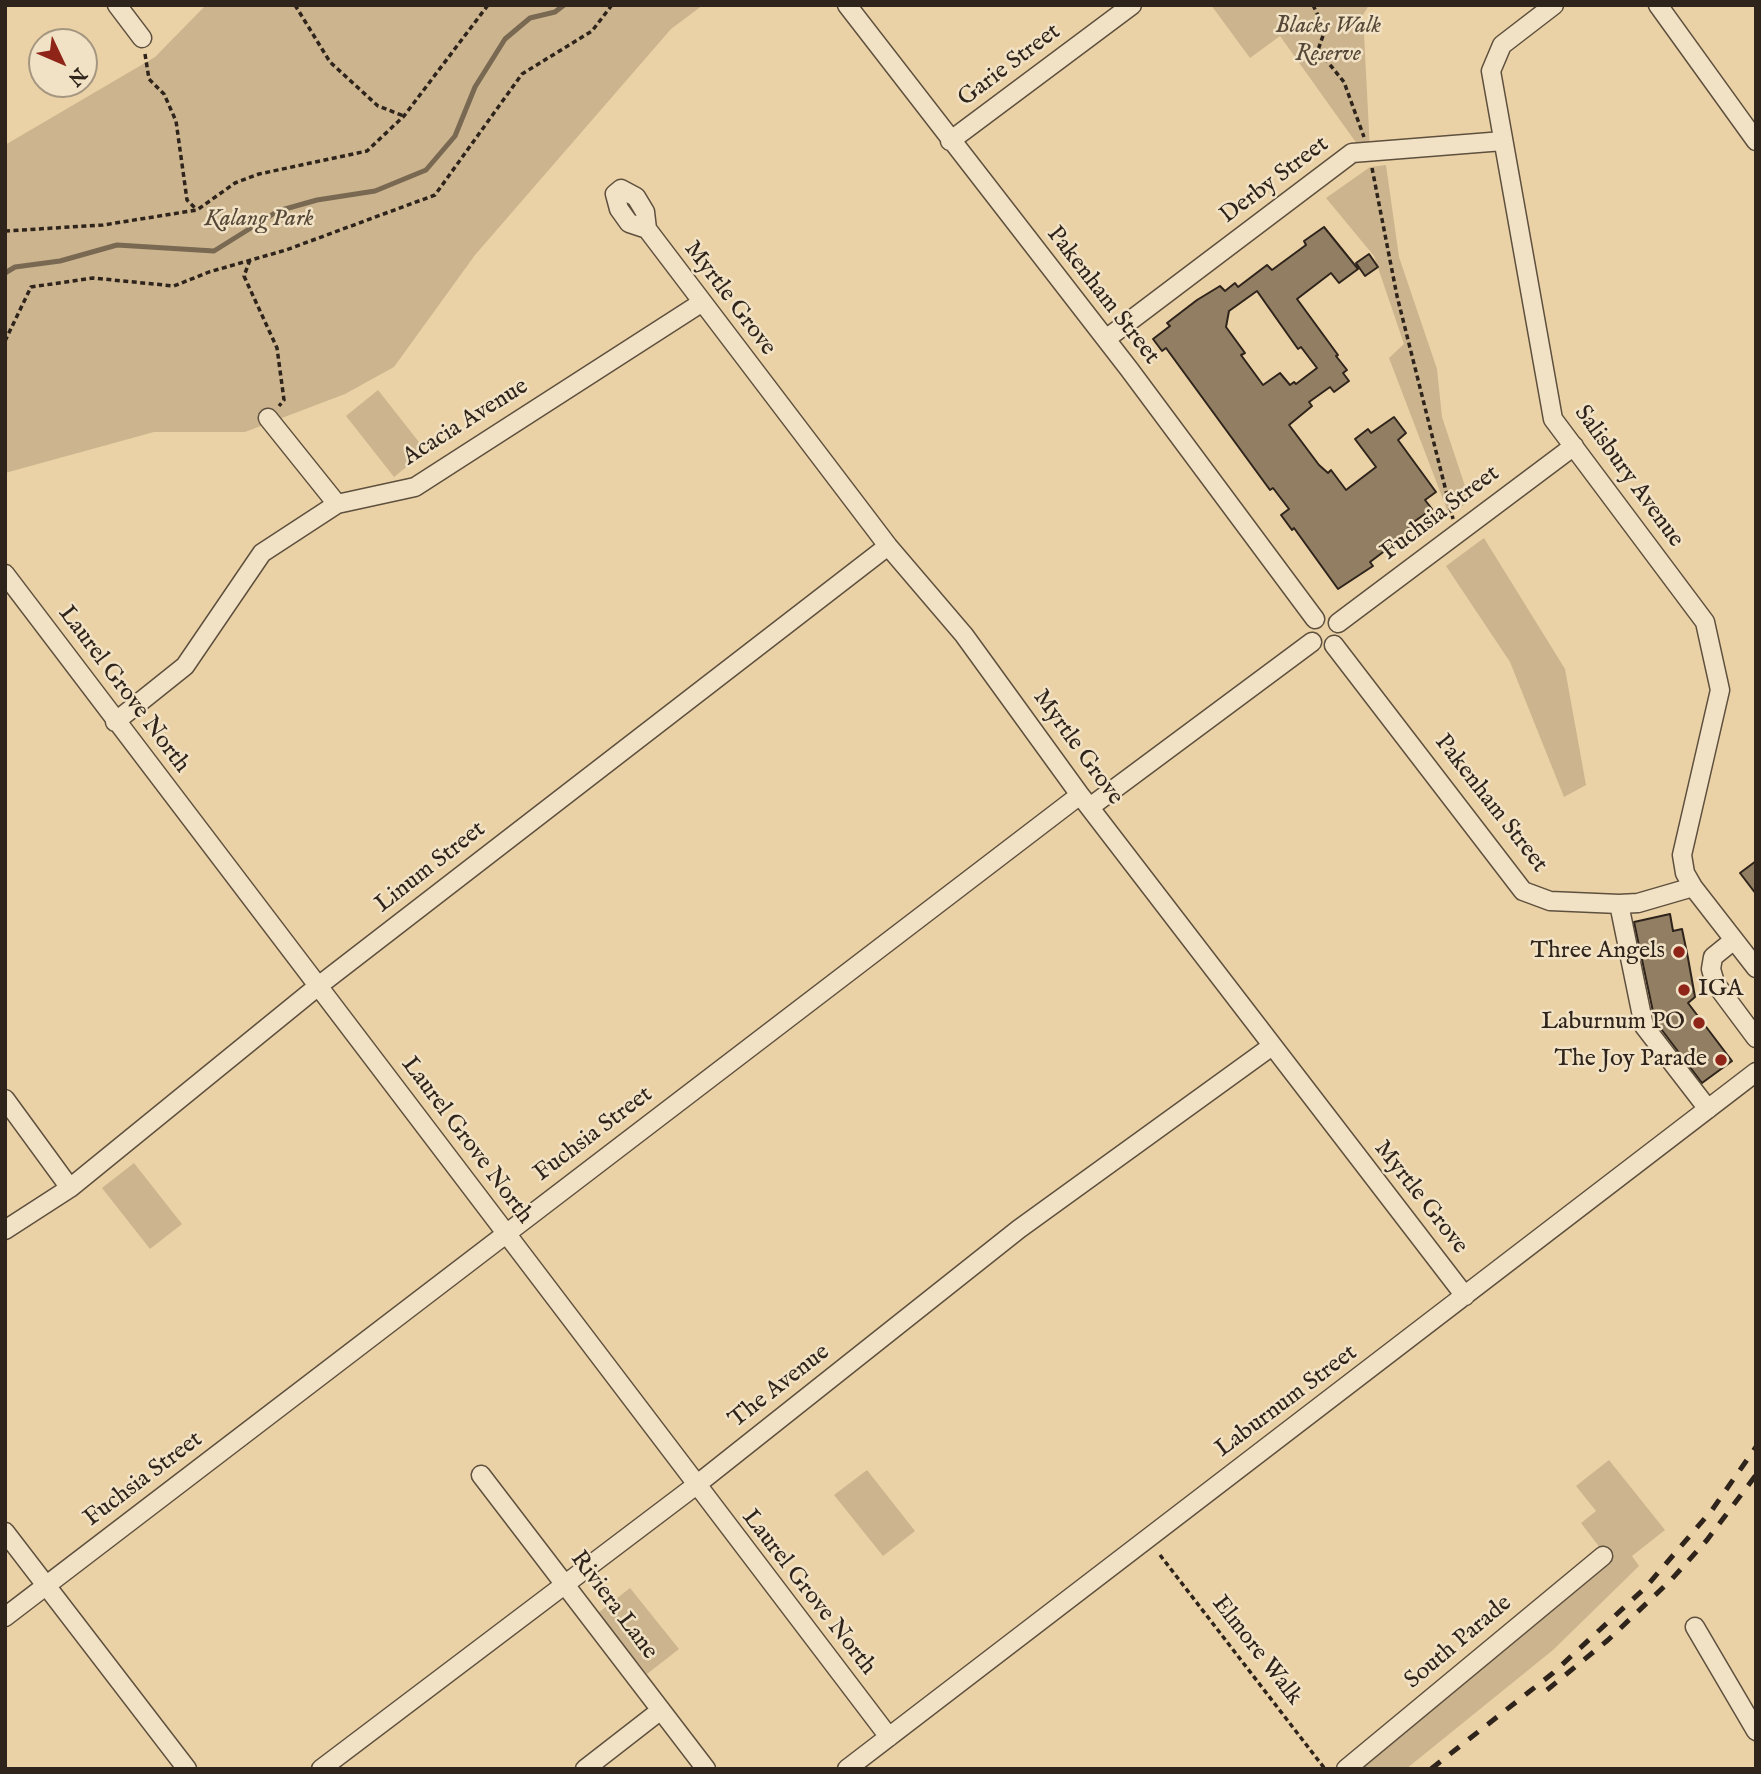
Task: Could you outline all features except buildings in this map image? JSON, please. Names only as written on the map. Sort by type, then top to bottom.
[{"type":"street","points":[[117,5],[142,38]]},
{"type":"street","name":"Pakenham Street","points":[[847,5],[1106,339],[1315,619]]},
{"type":"street","name":"Garie Street","points":[[950,141],[1132,5]]},
{"type":"street","name":"Salisbury Avenue","points":[[1554,5],[1502,45],[1491,71],[1553,419],[1705,622],[1714,653],[1720,690],[1682,855],[1685,873],[1693,887],[1756,968]]},
{"type":"street","points":[[1658,5],[1756,141]]},
{"type":"street","name":"Derby Street","points":[[1106,339],[1352,153],[1503,141]]},
{"type":"street","name":"Myrtle Grove","points":[[646,229],[888,546],[964,635],[1085,801],[1465,1297]]},
{"type":"street","name":"Acacia Avenue","points":[[115,722],[185,666],[262,553],[337,503],[415,487],[701,303]]},
{"type":"street","points":[[268,418],[337,503]]},
{"type":"street","name":"Fuchsia Street","points":[[1338,623],[1574,446]]},
{"type":"street","name":"Linum Street","points":[[5,1230],[69,1188],[317,987],[888,546]]},
{"type":"street","name":"Laurel Grove North","points":[[5,574],[695,1486],[889,1737]]},
{"type":"street","points":[[1330,617],[1338,623],[1340,637],[1334,645],[1322,648],[1312,642],[1309,627],[1315,619],[1330,617]]},
{"type":"street","name":"Fuchsia Street","points":[[5,1617],[506,1234],[1085,801],[1312,642]]},
{"type":"street","name":"Pakenham Street","points":[[1334,645],[1523,891],[1549,901],[1619,904],[1638,903],[1693,887]]},
{"type":"street","points":[[1619,904],[1644,1026],[1708,1109]]},
{"type":"street","points":[[1734,940],[1713,957],[1711,969],[1715,983],[1756,1038]]},
{"type":"street","name":"The Avenue","points":[[321,1769],[695,1486],[1019,1229],[1272,1046]]},
{"type":"street","name":"Laburnum Street","points":[[847,1769],[1756,1072]]},
{"type":"street","points":[[5,1099],[69,1188]]},
{"type":"street","name":"Riviera Lane","points":[[481,1475],[706,1769]]},
{"type":"street","points":[[5,1532],[187,1769]]},
{"type":"street","name":"South Parade","points":[[1346,1769],[1602,1556]]},
{"type":"street","points":[[1695,1627],[1756,1731]]},
{"type":"street","points":[[585,1769],[661,1710]]},
{"type":"path","points":[[295,5],[330,62],[378,106],[404,116]]},
{"type":"path","points":[[5,231],[103,225],[197,210],[235,183],[259,174],[367,151],[404,116],[488,5]]},
{"type":"path","points":[[5,341],[31,287],[93,278],[174,286],[435,195],[522,74],[592,31],[612,5]]},
{"type":"path","points":[[1312,5],[1325,30],[1318,50],[1344,82],[1369,152],[1397,296],[1448,507],[1458,531]]},
{"type":"path","points":[[142,38],[149,79],[164,94],[176,121],[187,200],[197,210]]},
{"type":"path","points":[[250,260],[244,276],[277,348],[284,400],[268,418]]},
{"type":"path","name":"Elmore Walk","points":[[1160,1555],[1325,1769]]},
{"type":"green space","name":"Kalang Park","points":[[206,5],[703,5],[671,29],[475,255],[394,367],[345,394],[245,432],[154,432],[5,473],[5,145],[85,98],[98,98],[98,90],[155,57]]},
{"type":"green space","name":"Blacks Walk Reserve","points":[[1211,5],[1369,5],[1363,15],[1370,150],[1362,151],[1280,36],[1250,58]]},
{"type":"green space","points":[[1386,165],[1399,257],[1437,369],[1442,417],[1470,501],[1449,515],[1389,358],[1404,344],[1374,256],[1326,198],[1370,167]]},
{"type":"green space","points":[[378,390],[426,451],[394,477],[346,416]]},
{"type":"green space","points":[[1484,538],[1565,669],[1586,785],[1564,797],[1510,662],[1446,566]]},
{"type":"green space","points":[[134,1163],[182,1224],[150,1249],[102,1188]]},
{"type":"green space","points":[[1609,1460],[1665,1530],[1632,1556],[1639,1566],[1553,1650],[1406,1769],[1359,1769],[1610,1561],[1581,1523],[1596,1511],[1576,1486]]},
{"type":"green space","points":[[867,1470],[915,1531],[883,1556],[834,1495]]},
{"type":"green space","points":[[630,1588],[679,1649],[647,1674],[598,1613]]},
{"type":"waterway","points":[[5,273],[15,267],[60,261],[117,245],[214,251],[278,211],[317,200],[375,191],[426,170],[455,136],[475,87],[505,39],[530,18],[555,12],[564,5]]},
{"type":"railway","points":[[1431,1769],[1553,1673],[1645,1588],[1712,1510],[1756,1447]]},
{"type":"railway","points":[[1547,1690],[1608,1640],[1671,1580],[1707,1540],[1756,1475]]},
{"type":"place","name":"Three Angels","points":[[1679,952]]},
{"type":"place","name":"IGA","points":[[1684,990]]},
{"type":"place","name":"Laburnum PO","points":[[1699,1023]]},
{"type":"place","name":"The Joy Parade","points":[[1721,1060]]}]
